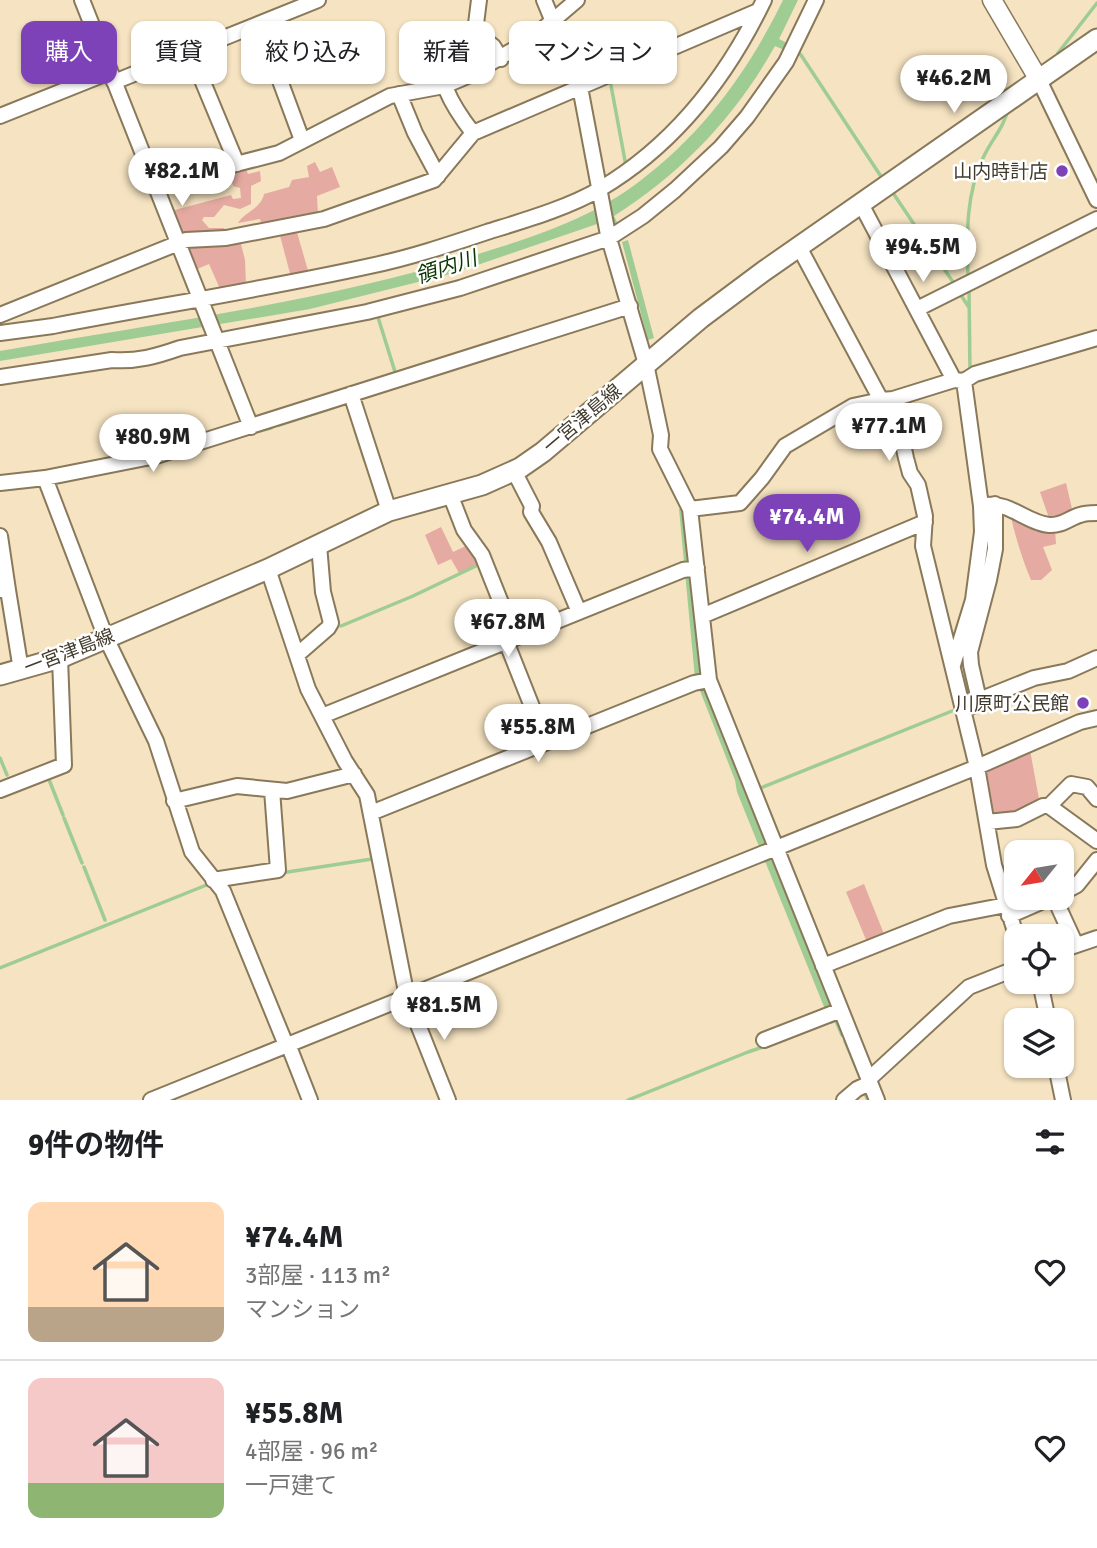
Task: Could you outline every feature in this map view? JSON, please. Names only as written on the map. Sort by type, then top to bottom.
[{"type":"main road","name":"一宮津島線","points":[[0,675],[60,658],[268,569],[389,512],[482,485],[514,471],[543,452],[701,318],[1097,39]]},
{"type":"street","points":[[82,0],[90,21]]},
{"type":"street","points":[[266,21],[318,0]]},
{"type":"street","points":[[476,21],[479,0]]},
{"type":"street","points":[[544,0],[553,21]]},
{"type":"street","points":[[554,21],[577,0]]},
{"type":"street","points":[[0,377],[112,360],[130,361],[215,340],[367,312],[460,288],[609,237],[675,190],[721,147],[747,117],[786,62],[816,0]]},
{"type":"street","points":[[992,0],[1039,80],[1093,184],[1097,201]]},
{"type":"street","points":[[0,315],[186,240],[226,238],[324,219],[434,180],[473,133],[761,6]]},
{"type":"street","points":[[0,333],[200,301],[371,266],[501,228],[599,192],[645,158],[676,130],[710,91],[739,50],[761,6]]},
{"type":"street","points":[[495,49],[501,59]]},
{"type":"street","points":[[154,185],[279,153],[390,96],[444,86],[509,53]]},
{"type":"street","points":[[0,116],[92,84]]},
{"type":"street","points":[[115,84],[251,427]]},
{"type":"street","points":[[204,84],[237,164]]},
{"type":"street","points":[[281,84],[302,140]]},
{"type":"street","points":[[579,84],[609,237],[646,364],[661,435],[660,449],[690,509],[691,569],[702,616],[703,681],[770,850],[824,966],[835,1012],[877,1100]]},
{"type":"street","points":[[444,86],[456,110],[473,133]]},
{"type":"street","points":[[400,94],[415,133],[438,176]]},
{"type":"street","points":[[861,204],[917,310],[965,379],[987,505],[993,559],[970,652],[979,700]]},
{"type":"street","points":[[917,310],[1097,219]]},
{"type":"street","points":[[799,247],[887,399],[910,473],[919,485],[925,522],[923,546],[977,767],[994,866],[1012,924]]},
{"type":"street","points":[[0,483],[45,478],[156,456],[630,306]]},
{"type":"street","points":[[690,509],[740,503],[785,446],[853,406],[965,379],[1097,338]]},
{"type":"street","points":[[351,394],[389,512]]},
{"type":"street","points":[[514,471],[533,506],[531,512],[549,542],[579,612]]},
{"type":"street","points":[[45,478],[106,638],[156,741],[191,852],[223,891],[310,1100]]},
{"type":"street","points":[[450,494],[464,530],[482,555],[546,742]]},
{"type":"street","points":[[987,505],[1047,525],[1062,524],[1081,514],[1097,513]]},
{"type":"street","points":[[953,667],[973,600],[987,505]]},
{"type":"street","points":[[702,616],[925,522]]},
{"type":"street","points":[[0,536],[4,590],[21,670]]},
{"type":"street","points":[[297,655],[331,623],[324,592],[319,545]]},
{"type":"street","points":[[268,569],[309,689],[367,795],[407,997],[448,1100]]},
{"type":"street","points":[[322,716],[691,569]]},
{"type":"street","points":[[965,718],[979,700],[1034,678],[1068,671],[1097,657]]},
{"type":"street","points":[[0,790],[64,765],[60,658]]},
{"type":"street","points":[[371,813],[703,681]]},
{"type":"street","points":[[150,1100],[977,767],[1080,722],[1097,718]]},
{"type":"street","points":[[174,801],[236,786],[287,791],[354,774]]},
{"type":"street","points":[[1049,806],[1071,784],[1087,787],[1097,799]]},
{"type":"street","points":[[213,880],[278,870],[272,790]]},
{"type":"street","points":[[986,822],[1017,819],[1043,806],[1049,806],[1097,841]]},
{"type":"street","points":[[1074,887],[1097,860]]},
{"type":"street","points":[[824,966],[949,916],[1010,910]]},
{"type":"street","points":[[1074,946],[1097,938]]},
{"type":"street","points":[[844,1100],[870,1081],[970,987],[1004,973]]},
{"type":"street","points":[[764,1040],[835,1012]]},
{"type":"street","points":[[1058,1078],[1063,1100]]},
{"type":"shaded area","points":[[315,162],[320,172],[332,167],[340,187],[317,196],[318,215],[262,227],[260,219],[238,223],[260,203],[264,194],[289,187],[292,180],[309,177],[307,166]]},
{"type":"shaded area","points":[[245,167],[248,174],[260,171],[261,181],[251,186],[251,204],[240,209],[224,205],[214,217],[204,217],[202,220],[209,228],[224,228],[227,232],[182,235],[171,211],[231,195],[233,199],[241,198],[240,188],[233,186],[230,170]]},
{"type":"shaded area","points":[[296,229],[309,274],[291,277],[279,232]]},
{"type":"shaded area","points":[[240,240],[245,260],[246,286],[221,291],[209,264],[195,270],[185,247],[187,243]]},
{"type":"shaded area","points":[[1066,483],[1073,513],[1050,521],[1040,492]]},
{"type":"shaded area","points":[[1010,513],[1055,530],[1056,544],[1043,547],[1052,570],[1041,580],[1031,580]]},
{"type":"shaded area","points":[[441,527],[453,552],[468,545],[478,564],[459,573],[451,559],[438,565],[425,535]]},
{"type":"shaded area","points":[[1030,750],[1039,799],[1016,812],[993,814],[984,768]]},
{"type":"shaded area","points":[[864,884],[884,934],[867,942],[846,892]]},
{"type":"water","name":"領内川","points":[[783,0],[798,0],[779,39],[787,43],[784,50],[775,46],[743,96],[705,141],[662,181],[614,216],[618,224],[604,231],[597,224],[454,273],[310,309],[0,361],[0,351],[238,311],[356,287],[472,256],[581,217],[640,181],[704,121],[755,52]]},
{"type":"water","points":[[628,240],[654,338],[648,340],[622,242]]},
{"type":"water","points":[[679,509],[685,509],[701,677],[838,1021],[831,1024],[737,792],[735,780],[695,678]]},
{"type":"waterway","points":[[1058,53],[1097,3]]},
{"type":"waterway","points":[[797,52],[884,181]]},
{"type":"waterway","points":[[611,84],[626,166]]},
{"type":"waterway","points":[[968,277],[968,217],[973,187],[983,158],[1004,122],[1008,109]]},
{"type":"waterway","points":[[891,190],[955,285]]},
{"type":"waterway","points":[[969,289],[970,372]]},
{"type":"waterway","points":[[959,292],[968,306]]},
{"type":"waterway","points":[[377,314],[396,375]]},
{"type":"waterway","points":[[279,425],[335,407]]},
{"type":"waterway","points":[[241,436],[271,428]]},
{"type":"waterway","points":[[355,430],[365,461]]},
{"type":"waterway","points":[[986,559],[988,539]]},
{"type":"waterway","points":[[341,626],[480,564]]},
{"type":"waterway","points":[[962,655],[970,697],[966,705]]},
{"type":"waterway","points":[[758,789],[957,709]]},
{"type":"waterway","points":[[0,758],[7,775]]},
{"type":"waterway","points":[[48,777],[63,815]]},
{"type":"waterway","points":[[64,818],[82,863]]},
{"type":"waterway","points":[[281,873],[372,859],[371,853]]},
{"type":"waterway","points":[[84,867],[105,920]]},
{"type":"waterway","points":[[0,968],[209,884]]},
{"type":"waterway","points":[[836,1021],[842,1035]]},
{"type":"waterway","points":[[628,1100],[786,1039]]},
{"type":"waterway","points":[[845,1041],[861,1079]]},
{"type":"waterway","points":[[865,1094],[868,1100]]},
{"type":"place","name":"山内時計店","points":[[1062,171]]},
{"type":"place","name":"川原町公民館","points":[[1083,703]]}]
